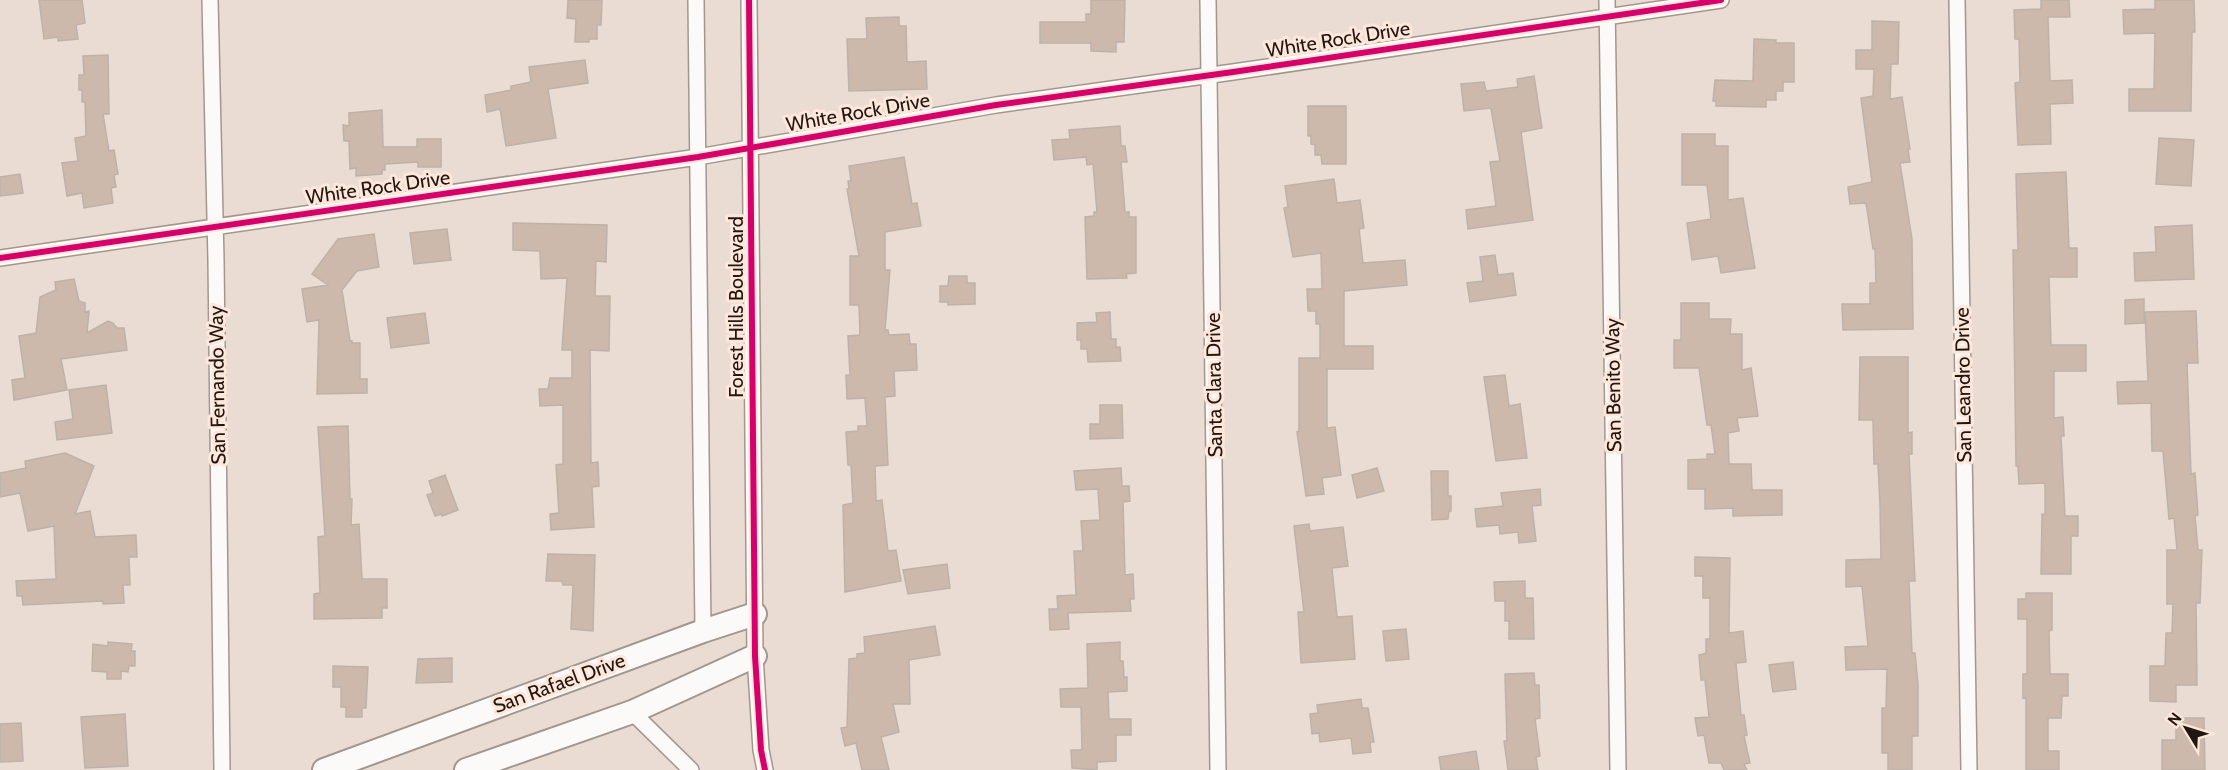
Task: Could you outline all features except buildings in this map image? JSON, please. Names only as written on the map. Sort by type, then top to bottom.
[{"type":"street","name":"San Fernando Way","points":[[210,0],[222,770]]},
{"type":"street","name":"Forest Hills Boulevard","points":[[696,0],[703,631]]},
{"type":"street","name":"Forest Hills Boulevard","points":[[749,0],[755,614]]},
{"type":"street","name":"Santa Clara Drive","points":[[1208,0],[1218,770]]},
{"type":"street","name":"San Benito Way","points":[[1607,0],[1618,770]]},
{"type":"street","name":"White Rock Drive","points":[[0,258],[698,157],[996,105],[1210,76],[1721,0]]},
{"type":"street","name":"San Leandro Drive","points":[[1957,0],[1969,770]]},
{"type":"street","name":"San Rafael Drive","points":[[324,770],[755,614]]},
{"type":"street","points":[[755,614],[755,656],[761,750],[765,770]]},
{"type":"street","points":[[466,770],[632,712],[755,656]]},
{"type":"street","points":[[632,712],[691,770]]},
{"type":"cycle path","points":[[749,0],[755,656],[761,750],[765,770]]},
{"type":"cycle path","points":[[0,258],[698,157],[996,105],[1721,0]]}]
